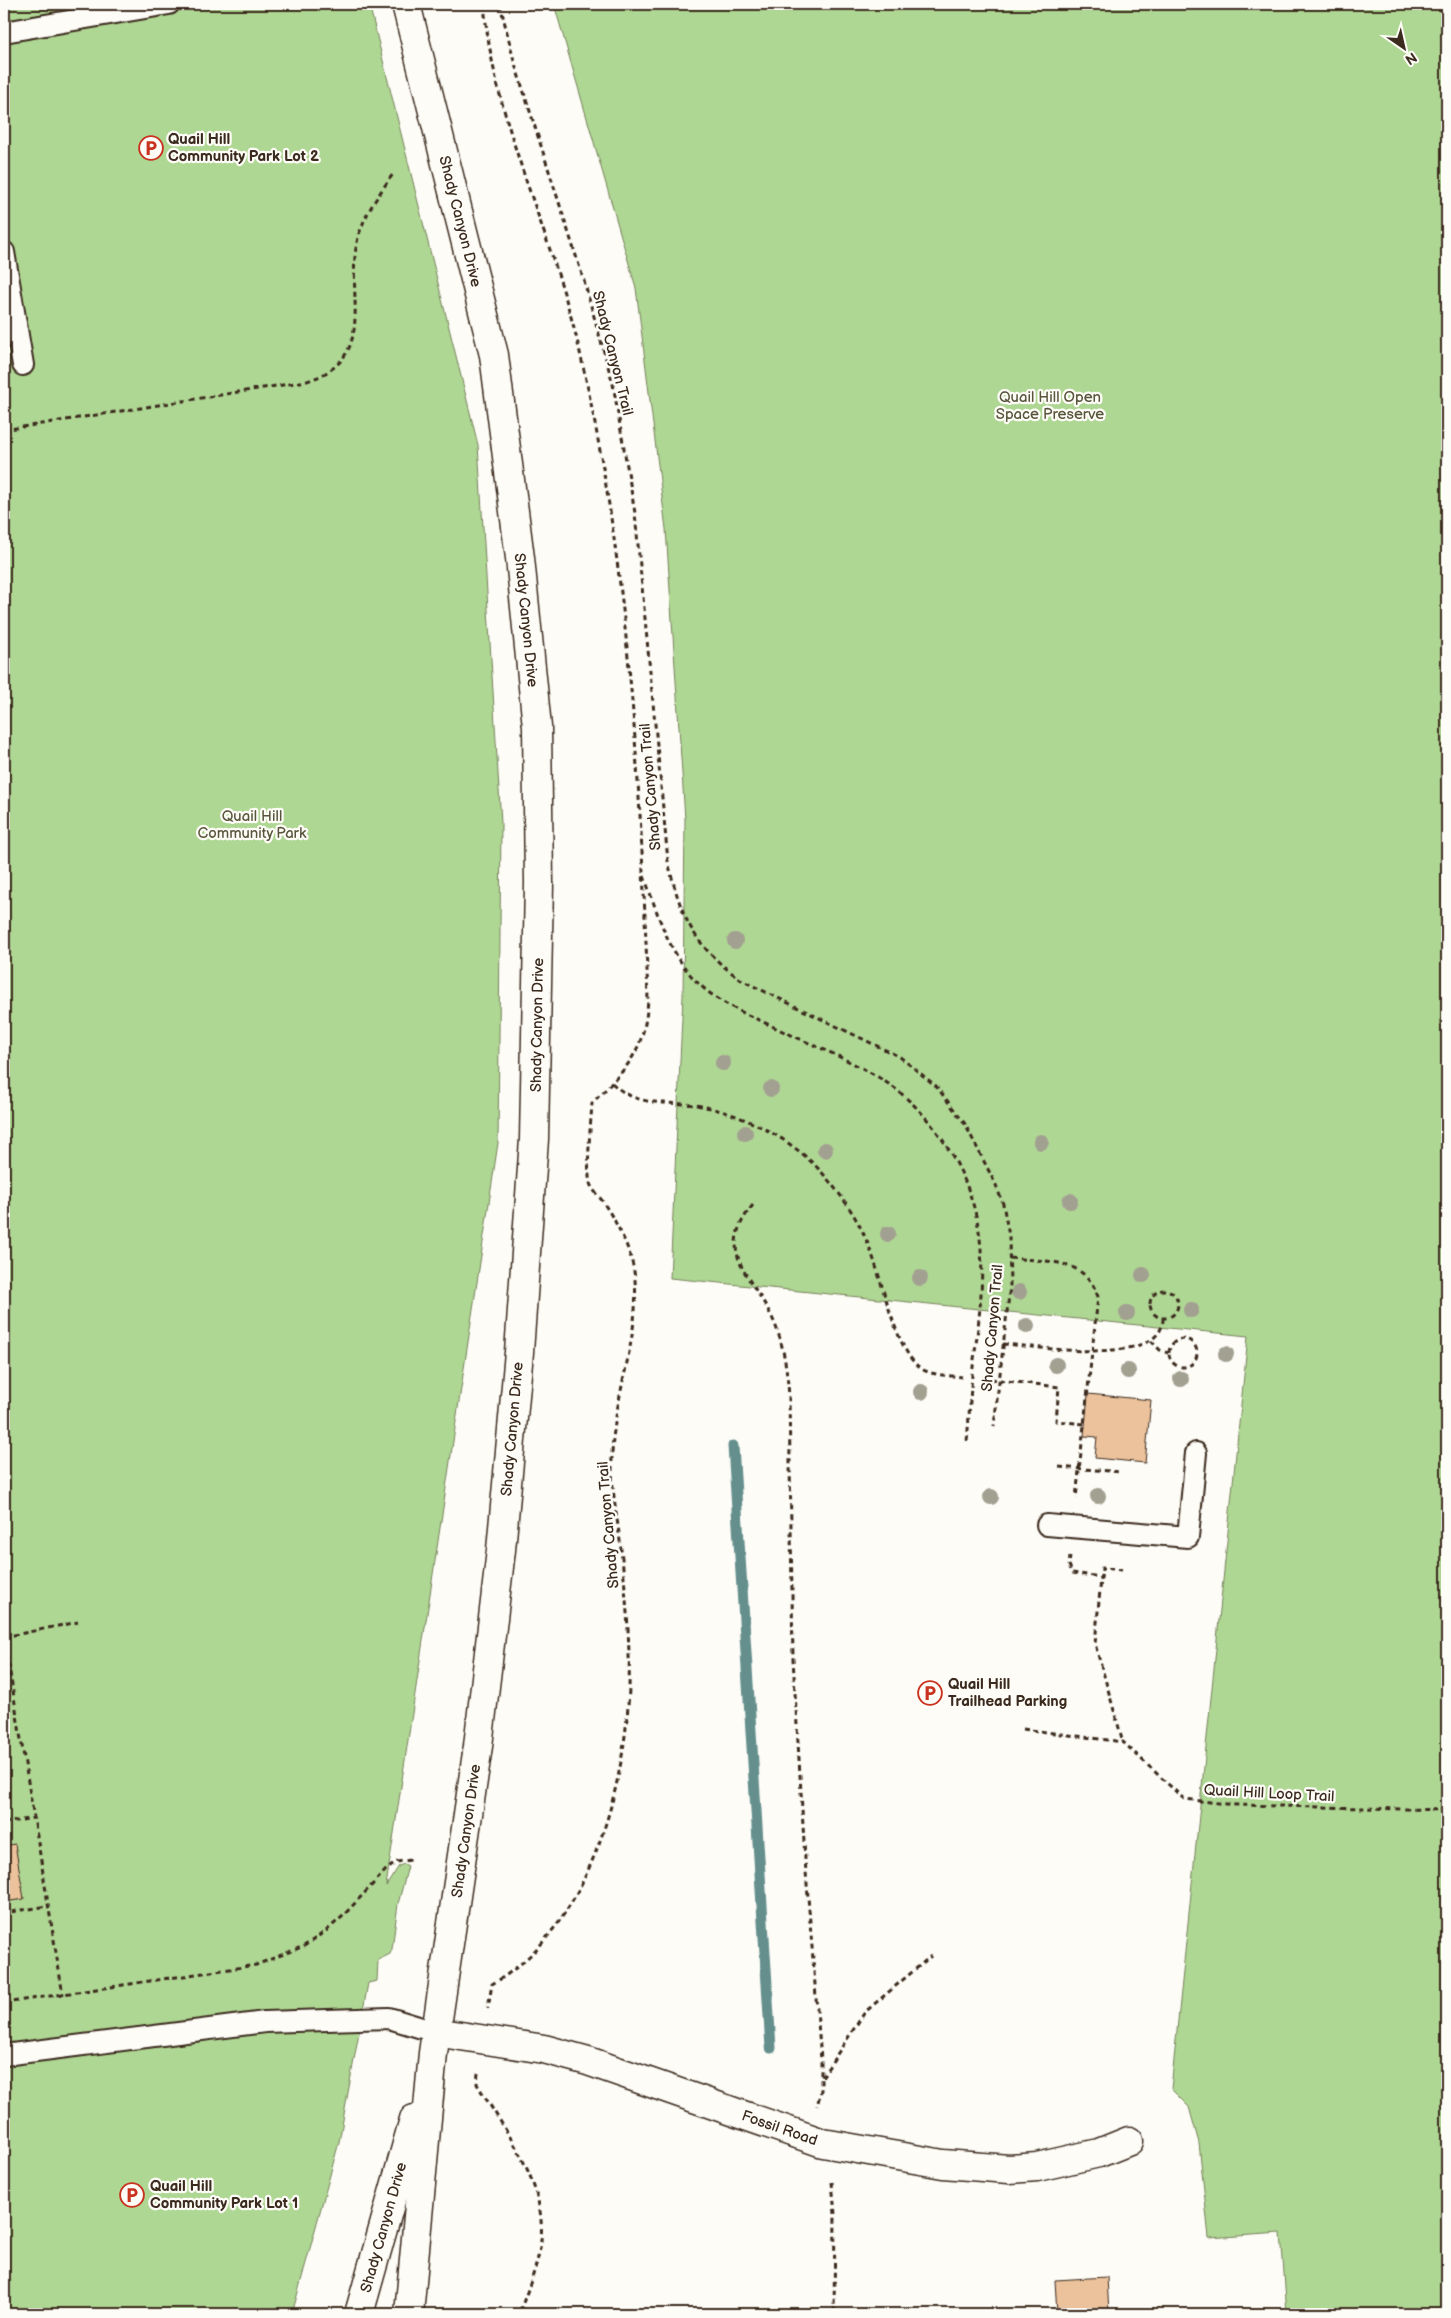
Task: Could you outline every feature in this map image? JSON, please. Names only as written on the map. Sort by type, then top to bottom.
[{"type":"street","name":"Shady Canyon Drive","points":[[406,4],[494,355],[520,558],[537,727],[539,883],[534,1139],[520,1352],[501,1550],[479,1736],[434,2042],[409,2314]]},
{"type":"street","name":"Shady Canyon Drive","points":[[359,2314],[434,2042]]},
{"type":"street","name":"Fossil Road","points":[[434,2042],[544,2050],[588,2061],[823,2142],[934,2162],[1009,2169],[1037,2167],[1099,2153],[1129,2141]]},
{"type":"lane","points":[[4,32],[169,4]]},
{"type":"lane","points":[[4,252],[23,365]]},
{"type":"lane","points":[[1047,1525],[1188,1537],[1196,1453]]},
{"type":"lane","points":[[4,2055],[265,2022],[389,2018],[434,2042]]},
{"type":"path","name":"Shady Canyon Trail","points":[[484,4],[500,96],[581,354],[604,466],[626,628],[642,873],[648,1000],[646,1023],[637,1051],[612,1083],[592,1103],[590,1184],[603,1202],[627,1246],[635,1279],[633,1320],[615,1427],[612,1462],[629,1638],[629,1690],[626,1738],[606,1820],[584,1879],[539,1948],[512,1973],[492,1984]]},
{"type":"path","name":"Shady Canyon Trail","points":[[500,4],[514,61],[584,281],[613,384],[635,513],[668,862],[675,895],[688,926],[708,952],[743,981],[892,1052],[920,1071],[936,1086],[965,1124],[996,1185],[1003,1204],[1010,1258],[994,1426]]},
{"type":"path","points":[[4,430],[307,381],[324,376],[345,358],[352,341],[358,238],[366,216],[393,174]]},
{"type":"path","name":"Shady Canyon Trail","points":[[642,873],[670,946],[698,982],[729,1005],[880,1078],[916,1108],[939,1135],[950,1153],[968,1190],[979,1229],[982,1250],[981,1291],[967,1442]]},
{"type":"path","points":[[612,1083],[628,1096],[640,1101],[682,1103],[735,1116],[766,1129],[813,1164],[841,1195],[862,1231],[875,1262],[907,1354],[920,1368],[928,1372],[962,1377]]},
{"type":"path","points":[[753,1205],[742,1219],[737,1233],[735,1244],[736,1258],[775,1324],[788,1373],[793,1659],[821,2078],[816,2109]]},
{"type":"path","points":[[1010,1258],[1062,1264],[1080,1270],[1092,1282],[1098,1297],[1070,1569],[1076,1574],[1101,1577]]},
{"type":"path","points":[[1165,1290],[1174,1293],[1178,1304],[1175,1313],[1163,1318],[1154,1314],[1150,1301],[1156,1293],[1165,1290]]},
{"type":"path","points":[[1003,1344],[1093,1351],[1126,1349],[1142,1346],[1151,1341],[1160,1331],[1163,1318]]},
{"type":"path","points":[[1151,1341],[1160,1350],[1168,1354],[1172,1362],[1181,1367],[1190,1366],[1197,1358],[1198,1353],[1195,1344],[1187,1339],[1183,1339],[1174,1341],[1168,1354]]},
{"type":"path","points":[[982,1378],[1059,1387],[1056,1421],[1085,1424]]},
{"type":"path","points":[[1059,1468],[1121,1472]]},
{"type":"path","points":[[1023,1729],[1123,1742],[1095,1644],[1102,1568],[1122,1570]]},
{"type":"path","points":[[63,1995],[4,1637],[78,1622]]},
{"type":"path","name":"Quail Hill Loop Trail","points":[[1123,1742],[1184,1799],[1236,1805],[1447,1810]]},
{"type":"path","points":[[4,1823],[34,1818]]},
{"type":"path","points":[[4,2003],[256,1965],[304,1946],[342,1917],[386,1870],[397,1862],[411,1860]]},
{"type":"path","points":[[5,1907],[10,1912],[49,1906]]},
{"type":"path","points":[[821,2078],[865,2012],[931,1956]]},
{"type":"path","points":[[476,2084],[524,2160],[538,2199],[540,2241],[534,2270],[519,2314]]},
{"type":"path","points":[[832,2182],[835,2214],[834,2314]]},
{"type":"green space","name":"Quail Hill Community Park","points":[[4,4],[369,4],[478,445],[501,823],[498,1143],[386,1886],[399,1866],[404,1864],[408,1866],[398,1904],[392,1949],[390,1954],[378,1960],[377,1981],[368,1983],[339,2142],[292,2314],[4,2314]]},
{"type":"green space","name":"Quail Hill Open Space Preserve","points":[[554,4],[1447,4],[1447,2314],[1287,2314],[1281,2233],[1209,2238],[1199,2143],[1189,2107],[1171,2089],[1248,1336],[670,1278],[683,996],[685,819],[666,529],[636,288]]},
{"type":"building","points":[[1088,1394],[1151,1400],[1145,1463],[1095,1458],[1097,1437],[1084,1436]]},
{"type":"building","points":[[15,1844],[24,1899],[4,1902],[4,1846]]},
{"type":"building","points":[[1107,2277],[1109,2314],[1057,2314],[1055,2280]]},
{"type":"waterway","points":[[733,1446],[771,2048]]},
{"type":"place","name":"Quail Hill Community Park Lot 2","points":[[151,148]]},
{"type":"place","name":"Quail Hill Trailhead Parking","points":[[930,1693]]},
{"type":"place","name":"Quail Hill Community Park Lot 1","points":[[132,2195]]}]
